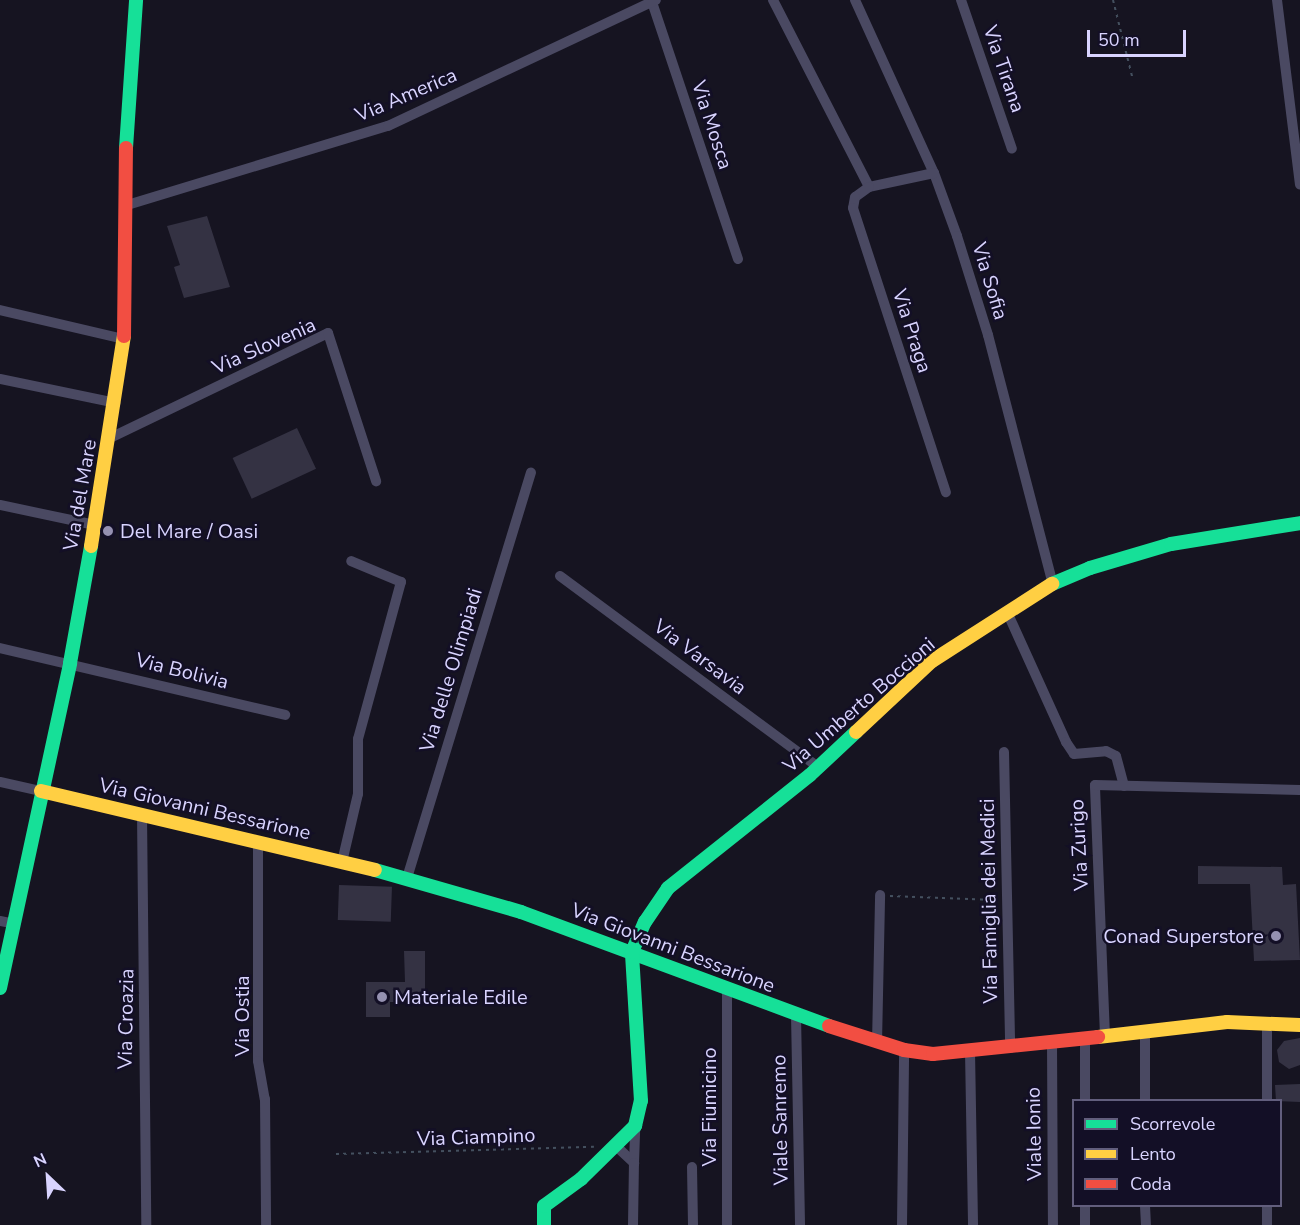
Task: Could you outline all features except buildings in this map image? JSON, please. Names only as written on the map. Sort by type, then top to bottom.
[{"type":"street","name":"Via del Mare","points":[[0,988],[70,663],[116,403],[124,339],[126,115],[136,0]]},
{"type":"street","points":[[773,0],[869,187],[934,173]]},
{"type":"street","name":"Via Sofia","points":[[855,0],[934,173],[988,335],[1053,584]]},
{"type":"street","name":"Via Tirana","points":[[961,0],[1012,149]]},
{"type":"street","points":[[1277,0],[1300,184]]},
{"type":"street","name":"Via America","points":[[124,206],[388,126],[654,1]]},
{"type":"street","name":"Via Mosca","points":[[654,1],[738,259]]},
{"type":"street","name":"Via Praga","points":[[869,187],[855,197],[853,208],[946,492]]},
{"type":"street","points":[[0,310],[124,339]]},
{"type":"street","name":"Via Slovenia","points":[[110,438],[328,333],[376,481]]},
{"type":"street","points":[[0,379],[116,403]]},
{"type":"street","name":"Via delle Olimpiadi","points":[[407,878],[531,473]]},
{"type":"street","points":[[0,506],[95,525]]},
{"type":"street","name":"Via Umberto Boccioni","points":[[632,952],[645,922],[668,888],[818,767],[932,661],[1053,584],[1090,568],[1171,544],[1300,523]]},
{"type":"street","points":[[342,862],[358,794],[358,739],[401,582],[351,561]]},
{"type":"street","name":"Via Varsavia","points":[[560,576],[818,767]]},
{"type":"street","points":[[1008,614],[1066,742],[1074,754],[1106,751],[1116,756],[1124,786]]},
{"type":"street","name":"Via Bolivia","points":[[0,648],[285,715]]},
{"type":"street","name":"Via Famiglia dei Medici","points":[[1004,752],[1010,1048]]},
{"type":"street","points":[[0,782],[41,791]]},
{"type":"street","name":"Via Zurigo","points":[[1105,1036],[1095,785],[1300,790]]},
{"type":"street","name":"Via Giovanni Bessarione","points":[[41,791],[407,878],[521,912],[796,1015],[904,1050],[933,1054],[1010,1048],[1227,1022],[1300,1025]]},
{"type":"street","name":"Via Croazia","points":[[142,814],[146,1225]]},
{"type":"street","name":"Via Ostia","points":[[258,842],[258,1061],[265,1099],[266,1225]]},
{"type":"street","points":[[878,1043],[879,895]]},
{"type":"street","points":[[0,921],[15,924]]},
{"type":"street","points":[[632,952],[640,1050],[641,1101],[635,1126],[633,1225]]},
{"type":"street","name":"Via Fiumicino","points":[[727,988],[727,1225]]},
{"type":"street","name":"Viale Sanremo","points":[[796,1015],[800,1225]]},
{"type":"street","points":[[1267,1099],[1268,1023]]},
{"type":"street","points":[[1145,1031],[1145,1099]]},
{"type":"street","points":[[1085,1039],[1085,1099]]},
{"type":"street","name":"Viale Ionio","points":[[1052,1043],[1053,1225]]},
{"type":"street","points":[[902,1225],[904,1050]]},
{"type":"street","points":[[970,1051],[974,1225]]},
{"type":"street","points":[[544,1225],[544,1206],[581,1179],[635,1126]]},
{"type":"street","points":[[616,1146],[634,1162]]},
{"type":"street","points":[[692,1167],[693,1225]]},
{"type":"street","points":[[1085,1207],[1085,1225]]},
{"type":"street","points":[[1146,1207],[1146,1225]]},
{"type":"street","points":[[1267,1207],[1267,1225]]},
{"type":"path","points":[[1113,0],[1133,80]]},
{"type":"path","points":[[879,895],[978,898],[1007,902]]},
{"type":"path","name":"Via Ciampino","points":[[336,1155],[616,1146]]},
{"type":"traffic: fast","points":[[126,148],[136,0]]},
{"type":"traffic: fast","points":[[1052,584],[1090,568],[1171,544],[1300,523]]},
{"type":"traffic: fast","points":[[0,988],[70,663],[91,546]]},
{"type":"traffic: fast","points":[[544,1225],[544,1206],[581,1179],[635,1126],[641,1101],[632,952],[645,922],[668,888],[810,775],[856,732]]},
{"type":"traffic: fast","points":[[375,870],[521,912],[829,1026]]},
{"type":"traffic: slow","points":[[91,546],[124,336]]},
{"type":"traffic: slow","points":[[856,732],[932,661],[1052,584]]},
{"type":"traffic: slow","points":[[41,791],[375,870]]},
{"type":"traffic: slow","points":[[1098,1037],[1227,1022],[1300,1025]]},
{"type":"traffic: jam","points":[[124,336],[126,148]]},
{"type":"traffic: jam","points":[[829,1026],[904,1050],[933,1054],[1098,1037]]},
{"type":"place","name":"Del Mare / Oasi","points":[[108,531]]},
{"type":"place","name":"Conad Superstore","points":[[1276,936]]},
{"type":"place","name":"Materiale Edile","points":[[382,997]]}]
